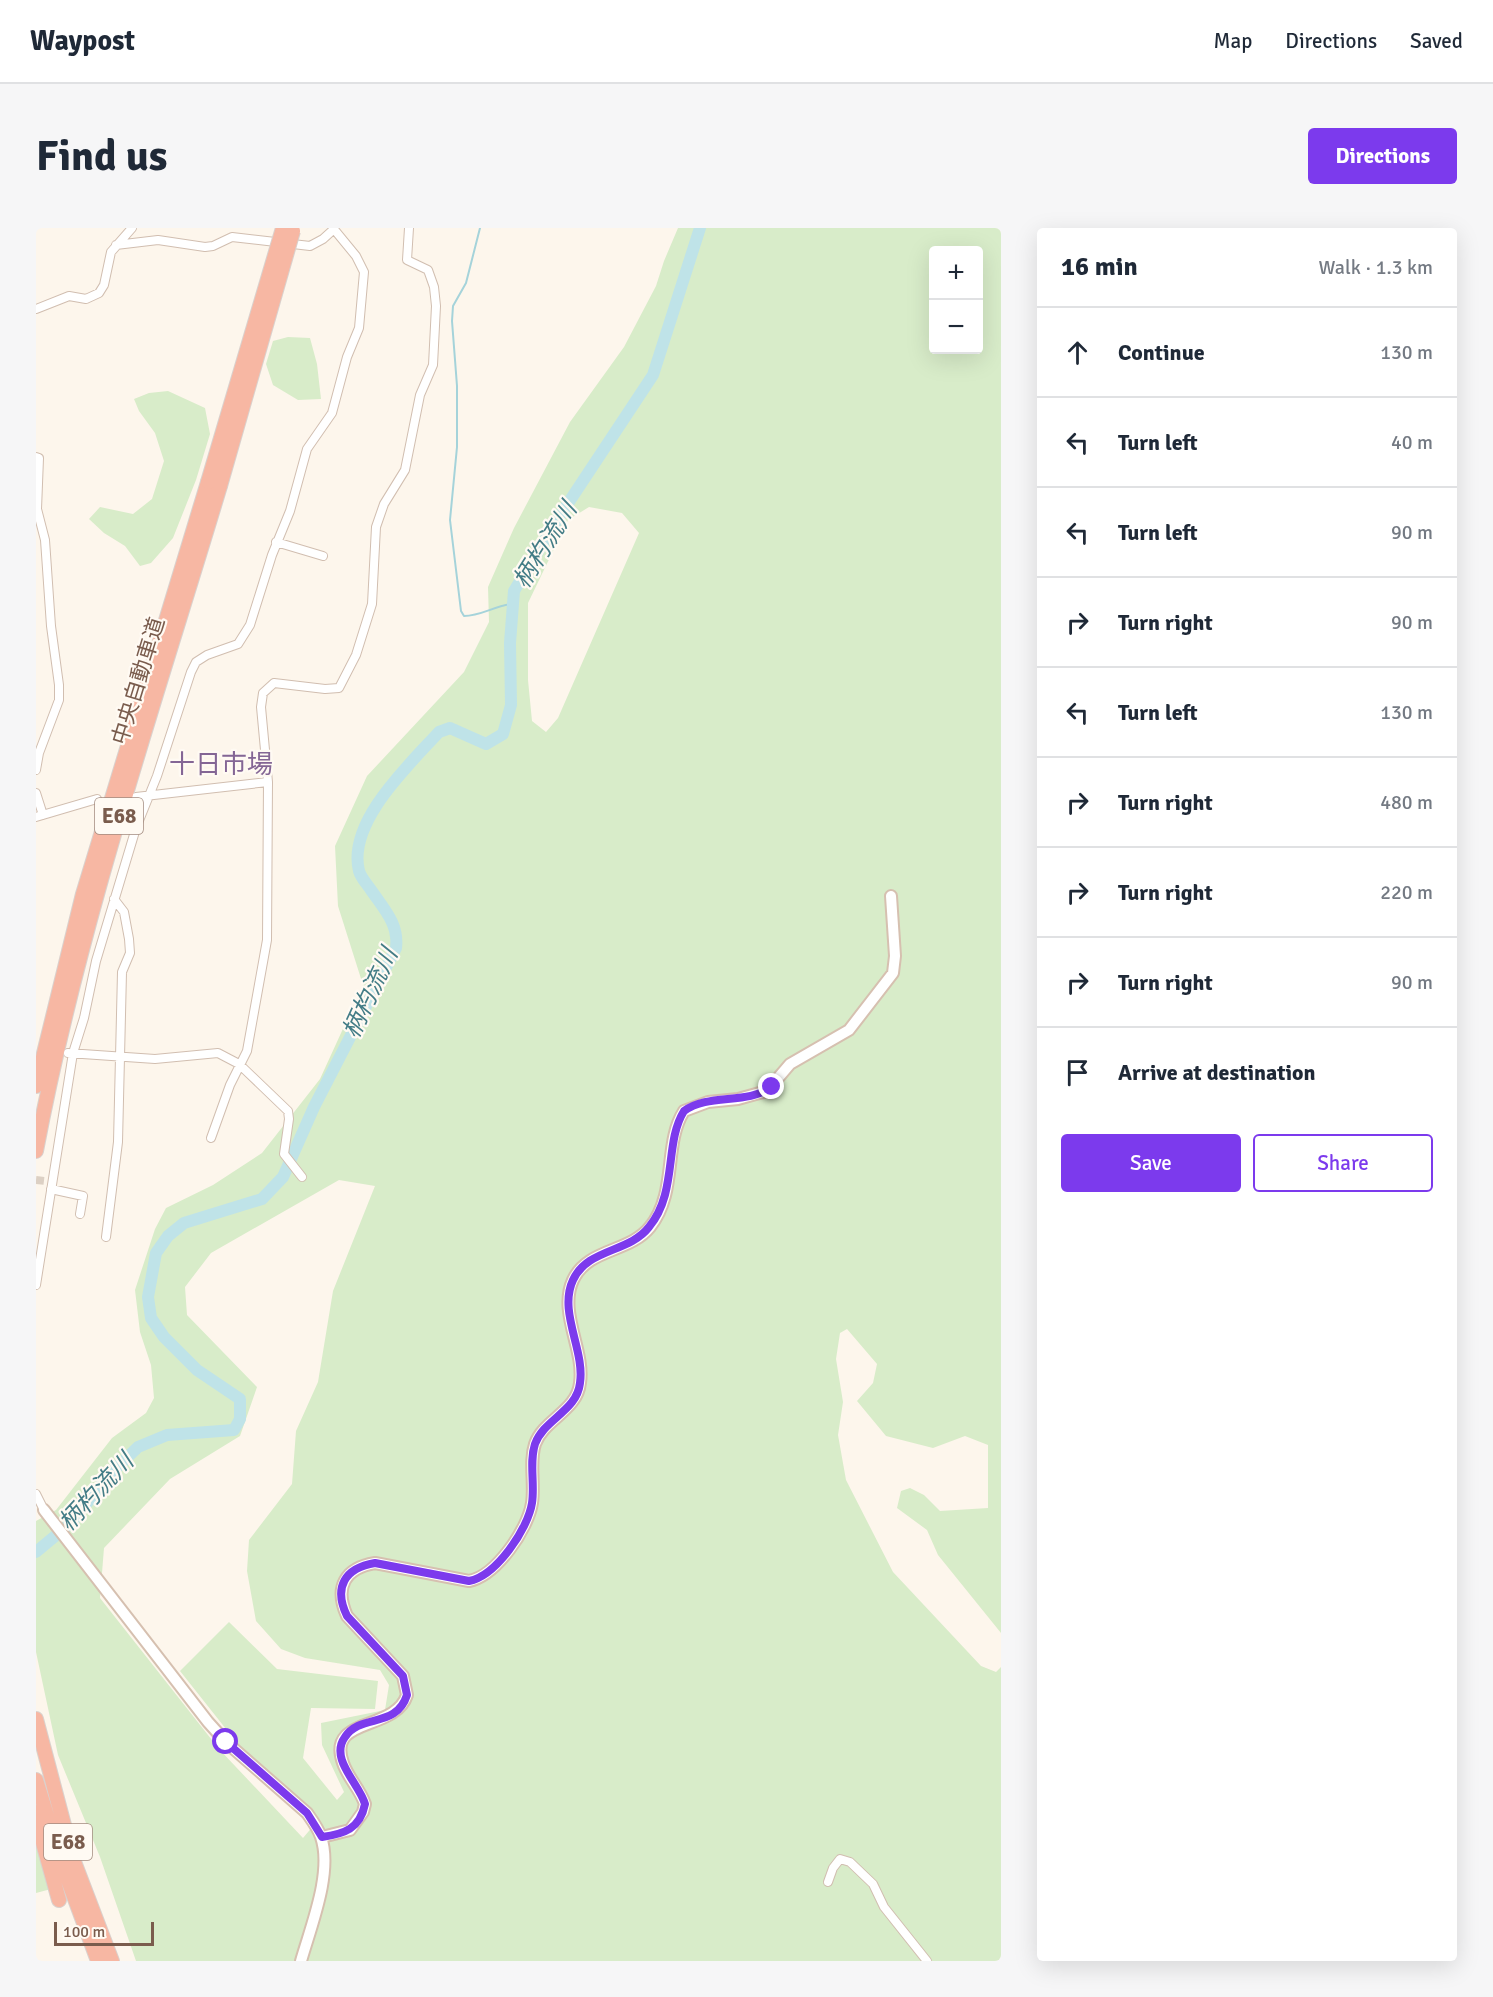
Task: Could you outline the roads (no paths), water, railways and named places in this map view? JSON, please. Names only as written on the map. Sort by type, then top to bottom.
[{"type":"highway","name":"中央自動車道","points":[[36,1150],[62,1028],[97,891],[290,229]]},
{"type":"highway","name":"中央自動車道","points":[[36,1086],[50,1019],[86,884],[214,484]]},
{"type":"highway","name":"E68","points":[[36,1719],[74,1859],[113,1961]]},
{"type":"highway","name":"E68","points":[[36,1780],[62,1864],[98,1961]]},
{"type":"highway","points":[[36,1793],[41,1836],[59,1900]]},
{"type":"street","points":[[36,309],[69,296],[86,298],[99,293],[104,285],[111,252],[132,228]]},
{"type":"street","points":[[210,1138],[239,1064],[247,1051],[267,940],[268,782],[261,707],[263,693],[274,683],[326,689],[339,688],[356,655],[372,604],[376,527],[384,504],[405,470],[420,395],[433,365],[436,306],[434,287],[428,270],[407,260],[409,228]]},
{"type":"street","points":[[36,1285],[70,1053],[136,828],[196,662],[207,655],[230,648],[245,635],[276,542],[290,511],[307,449],[332,413],[346,357],[359,328],[364,272],[361,263],[334,229],[323,239],[310,246],[232,237],[213,246],[205,247],[158,240],[116,245]]},
{"type":"street","points":[[36,457],[39,458],[40,480],[37,509],[45,540],[59,700],[39,753],[36,770]]},
{"type":"street","points":[[276,542],[323,556]]},
{"type":"street","points":[[136,797],[268,782]]},
{"type":"street","points":[[36,794],[40,816],[97,800]]},
{"type":"street","points":[[322,1837],[350,1830],[363,1812],[365,1804],[342,1763],[341,1743],[347,1734],[358,1726],[389,1717],[397,1712],[407,1695],[403,1676],[347,1616],[341,1604],[340,1593],[347,1576],[360,1566],[375,1563],[469,1581],[480,1579],[498,1564],[528,1515],[532,1504],[535,1444],[541,1433],[571,1404],[580,1385],[569,1302],[572,1281],[585,1263],[635,1241],[650,1227],[669,1181],[677,1125],[684,1111],[699,1105],[738,1100],[767,1091],[790,1064],[842,1036],[855,1023],[868,1002],[893,973],[895,956],[891,896]]},
{"type":"street","points":[[106,1237],[118,1142],[122,972],[130,953],[124,912],[114,899]]},
{"type":"street","points":[[70,1053],[121,1058],[184,1058],[218,1053],[239,1064],[288,1111],[284,1154],[302,1176]]},
{"type":"street","points":[[49,1184],[83,1196],[80,1214]]},
{"type":"street","points":[[36,1494],[44,1510],[208,1722],[226,1742],[307,1813],[322,1837],[323,1875],[301,1961]]},
{"type":"street","points":[[828,1882],[836,1862],[840,1859],[850,1862],[873,1884],[884,1907],[927,1961]]},
{"type":"waterway","points":[[480,228],[466,283],[453,306],[457,447],[450,520],[461,611],[464,616],[512,604]]},
{"type":"waterway","name":"柄杓流川","points":[[36,1552],[72,1522],[109,1475],[138,1447],[167,1435],[234,1430],[240,1419],[240,1399],[197,1370],[164,1337],[151,1318],[148,1297],[156,1253],[168,1236],[184,1223],[262,1199],[283,1177],[314,1107],[396,948],[395,931],[390,917],[359,871],[358,852],[362,833],[383,796],[439,732],[450,728],[486,744],[503,734],[511,705],[510,643],[514,591],[559,517],[653,375],[700,228]]},
{"type":"tunnel","points":[[36,1180],[45,1181]]},
{"type":"district","name":"十日市場","points":[[221,765]]}]
